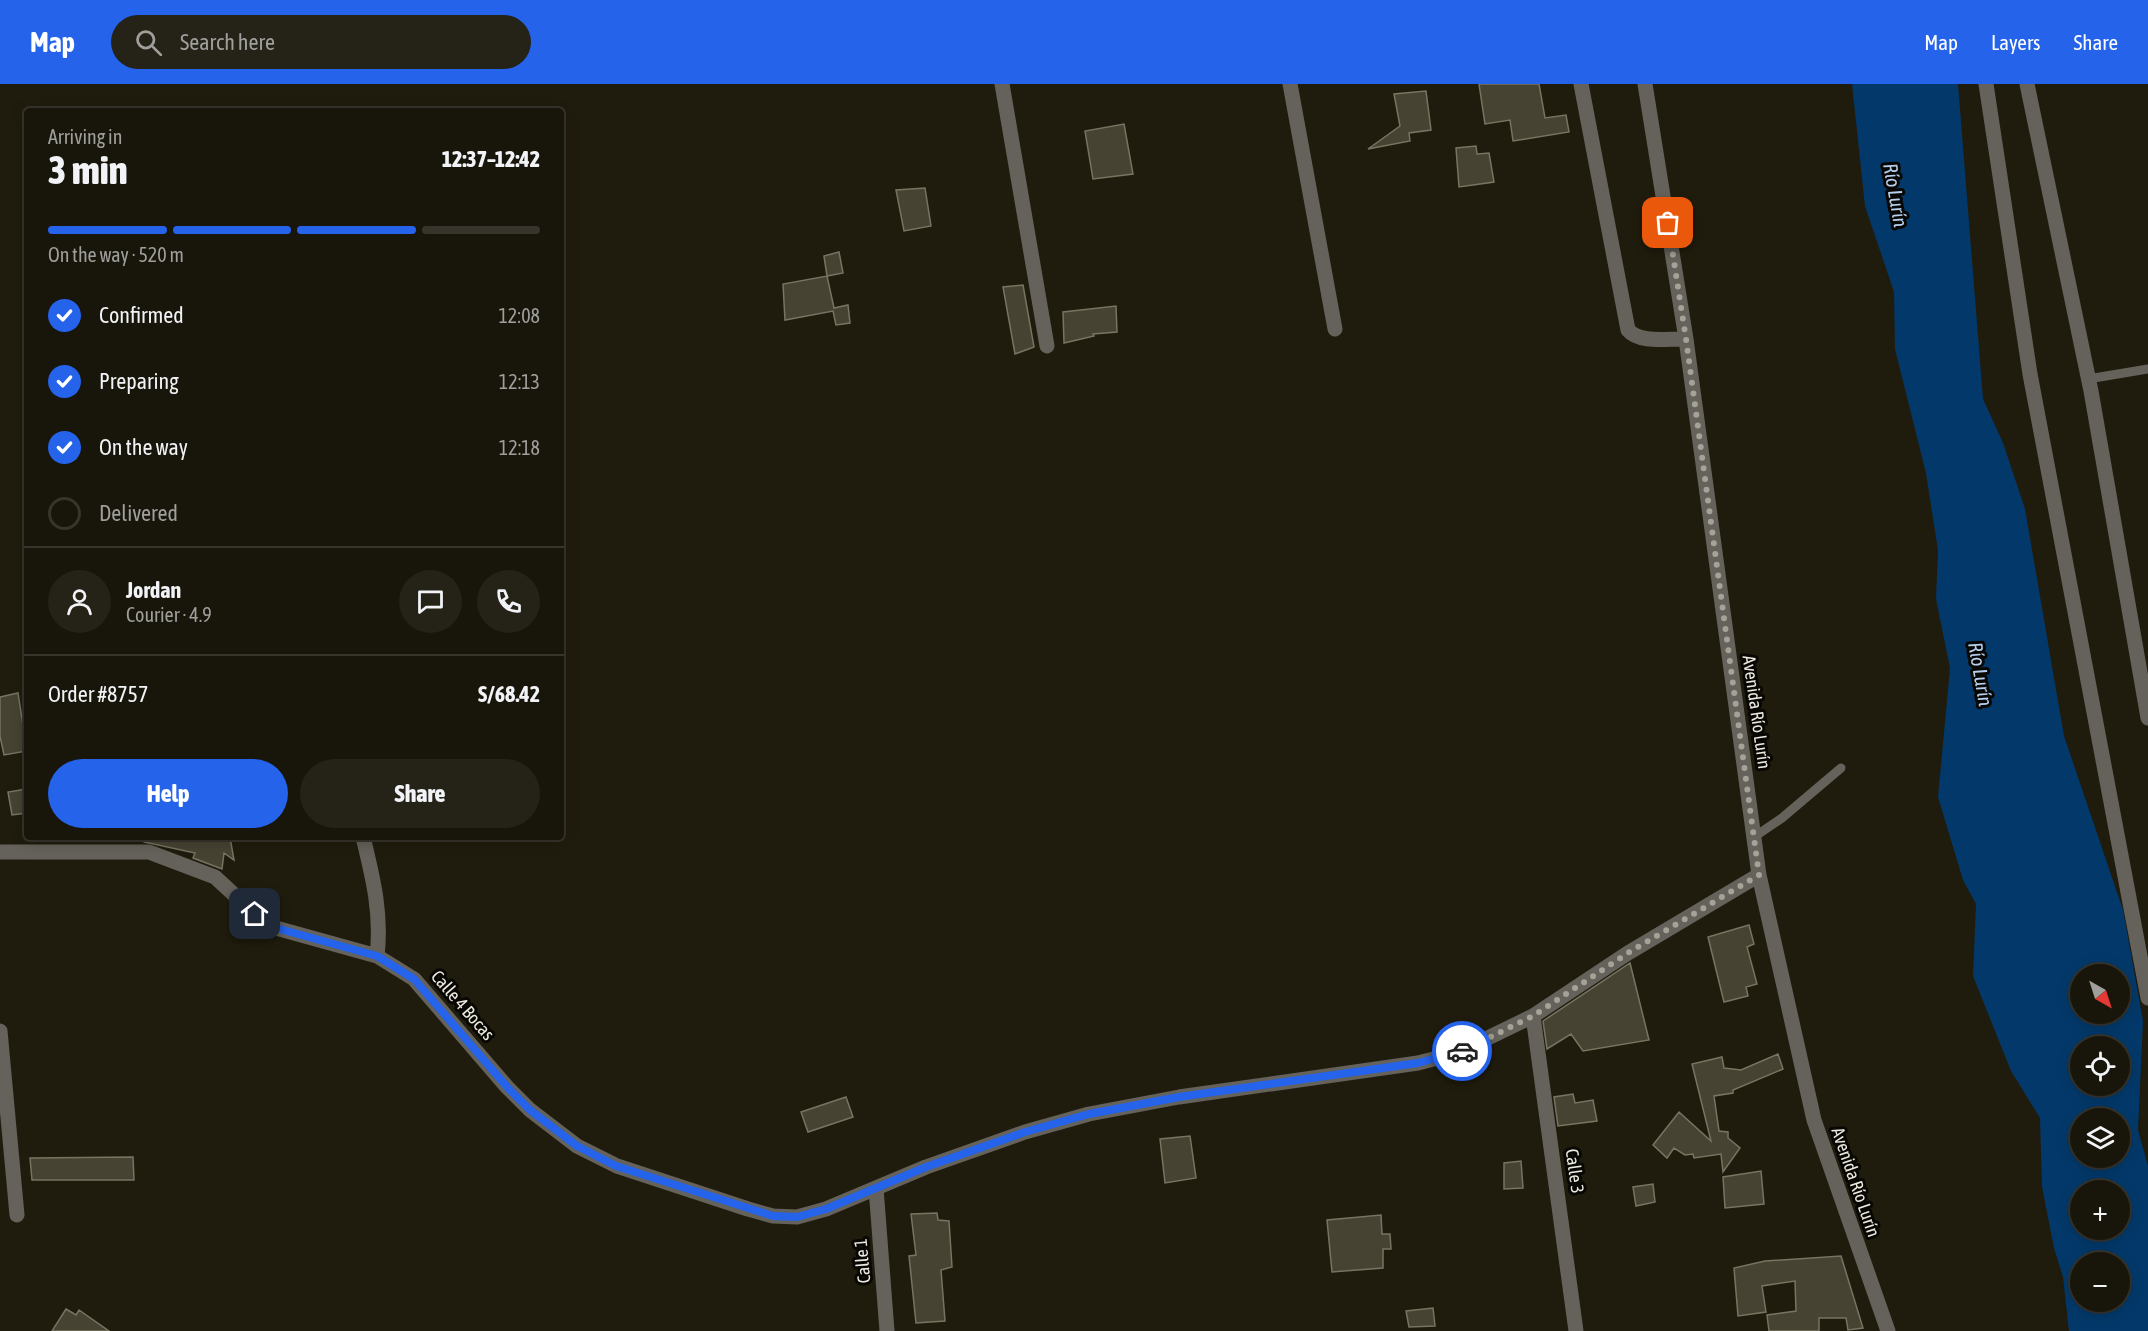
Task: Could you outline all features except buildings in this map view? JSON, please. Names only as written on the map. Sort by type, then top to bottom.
[{"type":"street","points":[[1002,84],[1047,346]]},
{"type":"street","points":[[1290,84],[1335,329]]},
{"type":"street","points":[[1581,84],[1628,330],[1633,335],[1642,338],[1686,339]]},
{"type":"street","name":"Avenida Río Lurín","points":[[1645,84],[1686,339],[1759,875],[1814,1120],[1888,1331]]},
{"type":"street","points":[[1986,84],[2032,386],[2148,998]]},
{"type":"street","points":[[2027,84],[2143,660],[2148,718]]},
{"type":"street","points":[[364,840],[376,888],[381,925],[377,956]]},
{"type":"street","name":"Calle 4 Bocas","points":[[0,852],[149,852],[214,877],[255,914],[276,928],[377,956],[414,979],[507,1087],[530,1110],[577,1146],[616,1166],[773,1216],[797,1217],[826,1209],[981,1148],[1089,1114],[1179,1097],[1418,1063],[1457,1053],[1533,1016],[1628,953],[1759,875]]},
{"type":"street","name":"Calle 3","points":[[1533,1016],[1576,1331]]},
{"type":"street","points":[[0,1031],[17,1215]]},
{"type":"street","name":"Calle 1","points":[[876,1188],[887,1331]]},
{"type":"lane","points":[[2088,379],[2148,369]]},
{"type":"lane","points":[[1754,837],[1782,818],[1841,768]]},
{"type":"water","name":"Río Lurín","points":[[1852,84],[1958,84],[1983,399],[2003,443],[2025,509],[2064,736],[2123,910],[2143,1021],[2138,1130],[2148,1166],[2148,1331],[2069,1331],[2063,1277],[2054,1248],[2042,1187],[2040,1118],[2011,1071],[1973,976],[1976,904],[1963,880],[1938,797],[1950,668],[1936,599],[1938,550],[1926,473],[1895,349],[1894,292],[1865,206]]},
{"type":"way so far","points":[[1462,1051],[1533,1016],[1628,953],[1759,875],[1668,223]]},
{"type":"route","points":[[255,914],[276,928],[377,956],[414,979],[446,1013],[507,1087],[530,1110],[577,1146],[616,1166],[773,1216],[797,1217],[826,1209],[926,1167],[1025,1132],[1089,1114],[1179,1097],[1418,1063],[1462,1051]]}]
